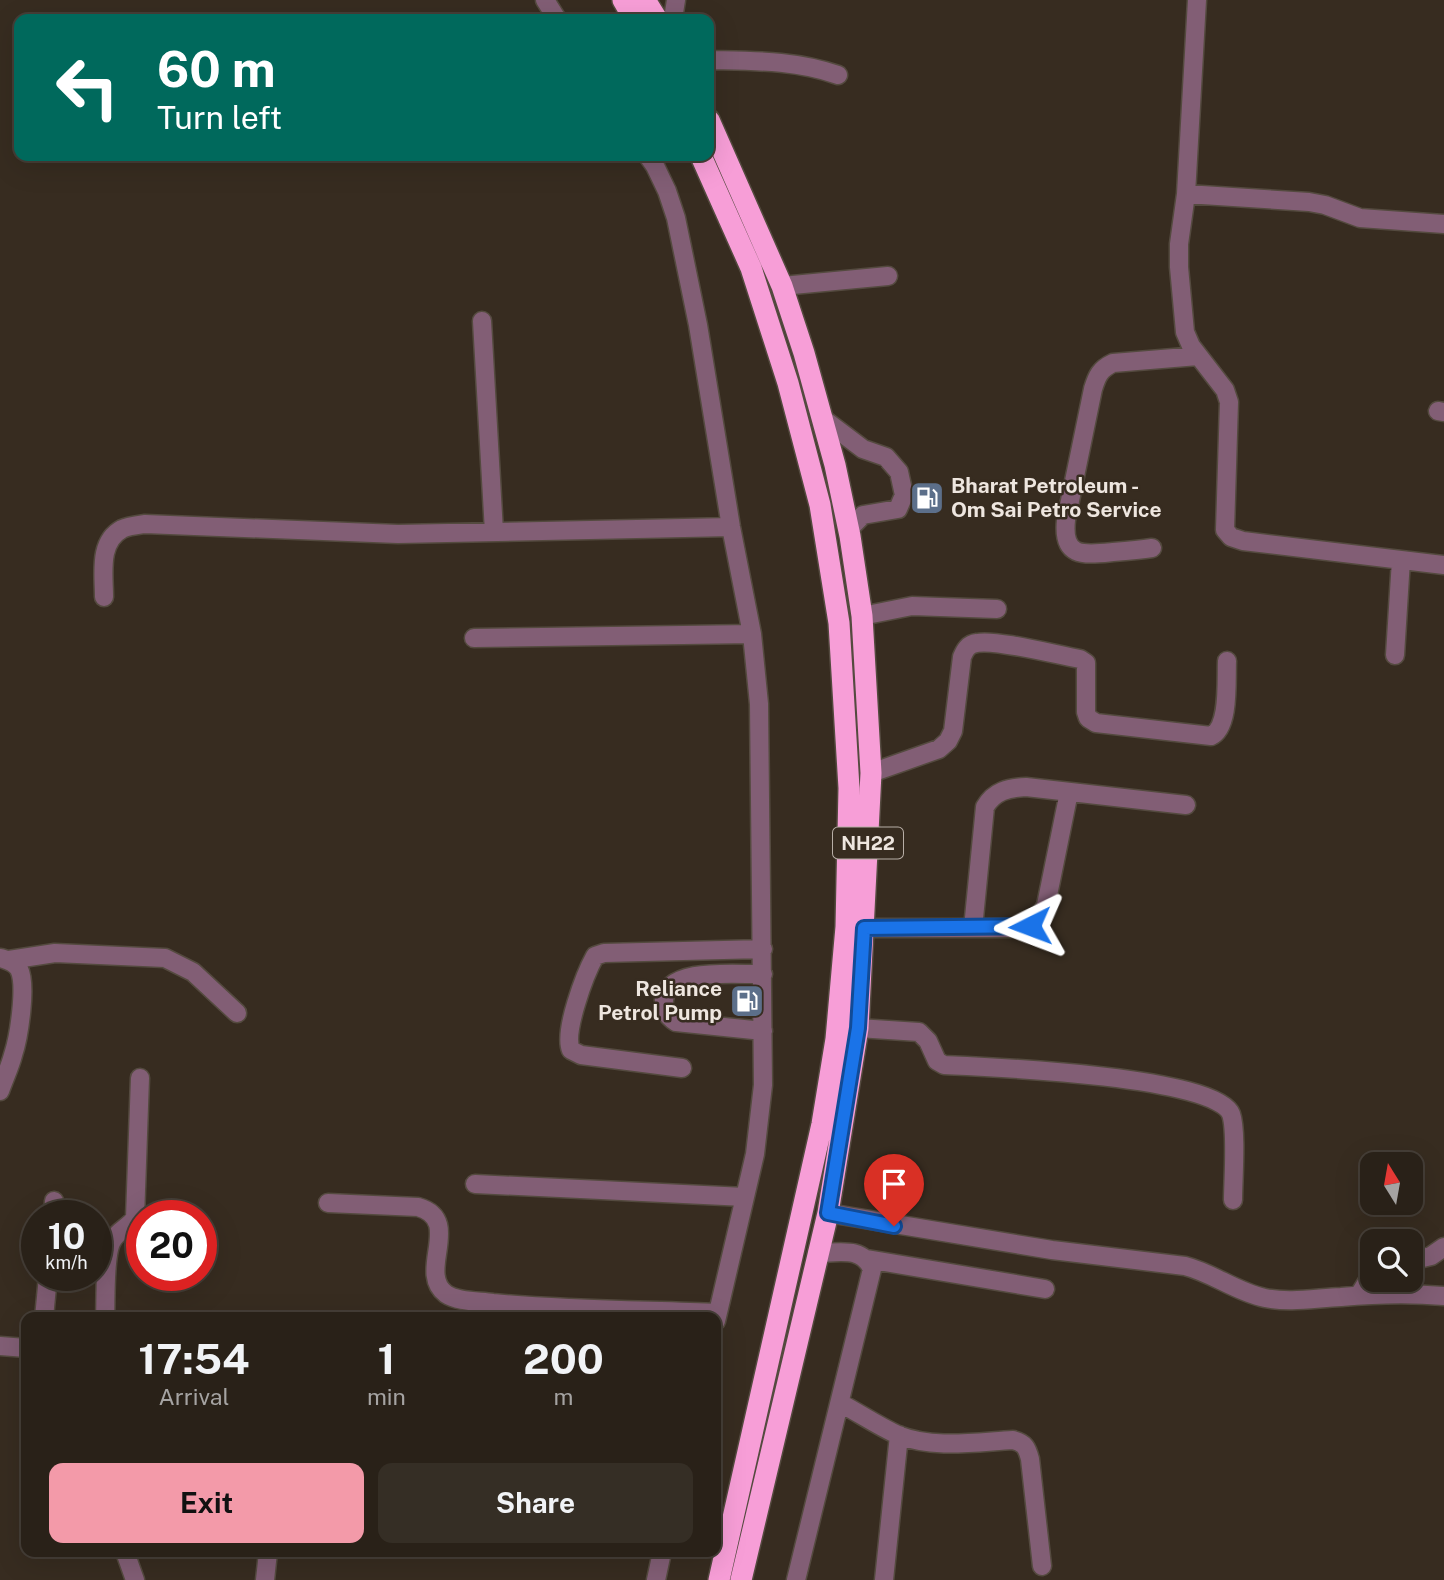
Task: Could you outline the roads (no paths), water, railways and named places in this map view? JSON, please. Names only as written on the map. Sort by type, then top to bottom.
[{"type":"highway","name":"NH22","points":[[714,131],[782,286],[804,353],[849,529],[862,616],[871,773],[858,1028],[828,1213],[741,1580]]},
{"type":"highway","name":"NH22","points":[[704,161],[751,268],[788,383],[820,505],[839,623],[849,788],[846,927],[836,1038],[822,1124],[719,1580]]},
{"type":"street","points":[[1197,0],[1179,267],[1185,332],[1198,356],[1225,390],[1229,402],[1225,530],[1231,537],[1243,541],[1444,565]]},
{"type":"street","points":[[714,61],[781,62],[814,66],[838,75]]},
{"type":"street","points":[[652,161],[667,191],[676,218],[698,325],[731,527],[752,634],[759,704],[763,1085],[759,1127],[718,1312]]},
{"type":"street","points":[[1186,194],[1309,202],[1360,218],[1444,224]]},
{"type":"street","points":[[782,286],[888,276]]},
{"type":"street","points":[[482,321],[494,532]]},
{"type":"street","points":[[1152,548],[1086,555],[1075,551],[1068,544],[1066,520],[1093,389],[1097,375],[1113,363],[1198,356]]},
{"type":"street","points":[[821,418],[863,449],[886,457],[899,472],[904,495],[898,509],[863,515],[849,529]]},
{"type":"street","points":[[104,597],[104,559],[108,542],[122,529],[145,524],[398,534],[731,527]]},
{"type":"street","points":[[1395,656],[1401,560]]},
{"type":"street","points":[[862,616],[912,606],[997,609]]},
{"type":"street","points":[[474,638],[752,634]]},
{"type":"street","points":[[871,773],[939,749],[948,741],[953,731],[962,657],[967,648],[975,643],[1021,648],[1080,659],[1087,663],[1086,712],[1088,718],[1096,723],[1211,736],[1217,733],[1224,718],[1227,661]]},
{"type":"street","points":[[973,928],[983,818],[990,798],[1002,791],[1013,788],[1069,792],[1186,805]]},
{"type":"street","points":[[864,928],[1030,926],[1039,919],[1046,905],[1069,792]]},
{"type":"street","points":[[681,1068],[581,1055],[571,1050],[568,1043],[569,1033],[595,956],[604,953],[763,949]]},
{"type":"street","points":[[5,959],[55,953],[164,958],[193,972],[237,1013]]},
{"type":"street","points":[[0,1091],[14,1054],[21,996],[18,968],[5,959]]},
{"type":"street","points":[[763,974],[688,976],[676,981],[666,991],[664,1001],[664,1011],[669,1018],[677,1022],[763,1031]]},
{"type":"street","points":[[858,1028],[919,1032],[928,1041],[937,1061],[944,1065],[1143,1081],[1211,1097],[1231,1113],[1233,1200]]},
{"type":"street","points":[[104,1312],[108,1249],[113,1238],[135,1218],[140,1078]]},
{"type":"street","points":[[475,1184],[744,1197]]},
{"type":"street","points":[[328,1203],[427,1209],[436,1216],[439,1226],[436,1276],[439,1287],[447,1295],[512,1311],[555,1312]]},
{"type":"street","points":[[828,1213],[1052,1250],[1185,1266],[1265,1298],[1287,1300],[1359,1296],[1444,1296]]},
{"type":"street","points":[[1423,1258],[1444,1247]]},
{"type":"street","points":[[796,1580],[872,1269],[867,1259],[858,1252],[817,1253]]},
{"type":"street","points":[[867,1259],[1045,1289]]},
{"type":"street","points":[[45,1312],[47,1291]]},
{"type":"street","points":[[1359,1296],[1361,1292]]},
{"type":"street","points":[[0,1346],[21,1348]]},
{"type":"street","points":[[840,1403],[899,1435],[931,1443],[1021,1442],[1027,1448],[1030,1459],[1042,1566]]},
{"type":"street","points":[[884,1580],[899,1435]]},
{"type":"street","points":[[127,1557],[135,1580]]},
{"type":"street","points":[[265,1580],[267,1557]]},
{"type":"street","points":[[656,1580],[661,1557]]},
{"type":"place","name":"Bharat Petroleum - Om Sai Petro Service","points":[[927,498]]},
{"type":"place","name":"Reliance Petrol Pump","points":[[747,1001]]}]
